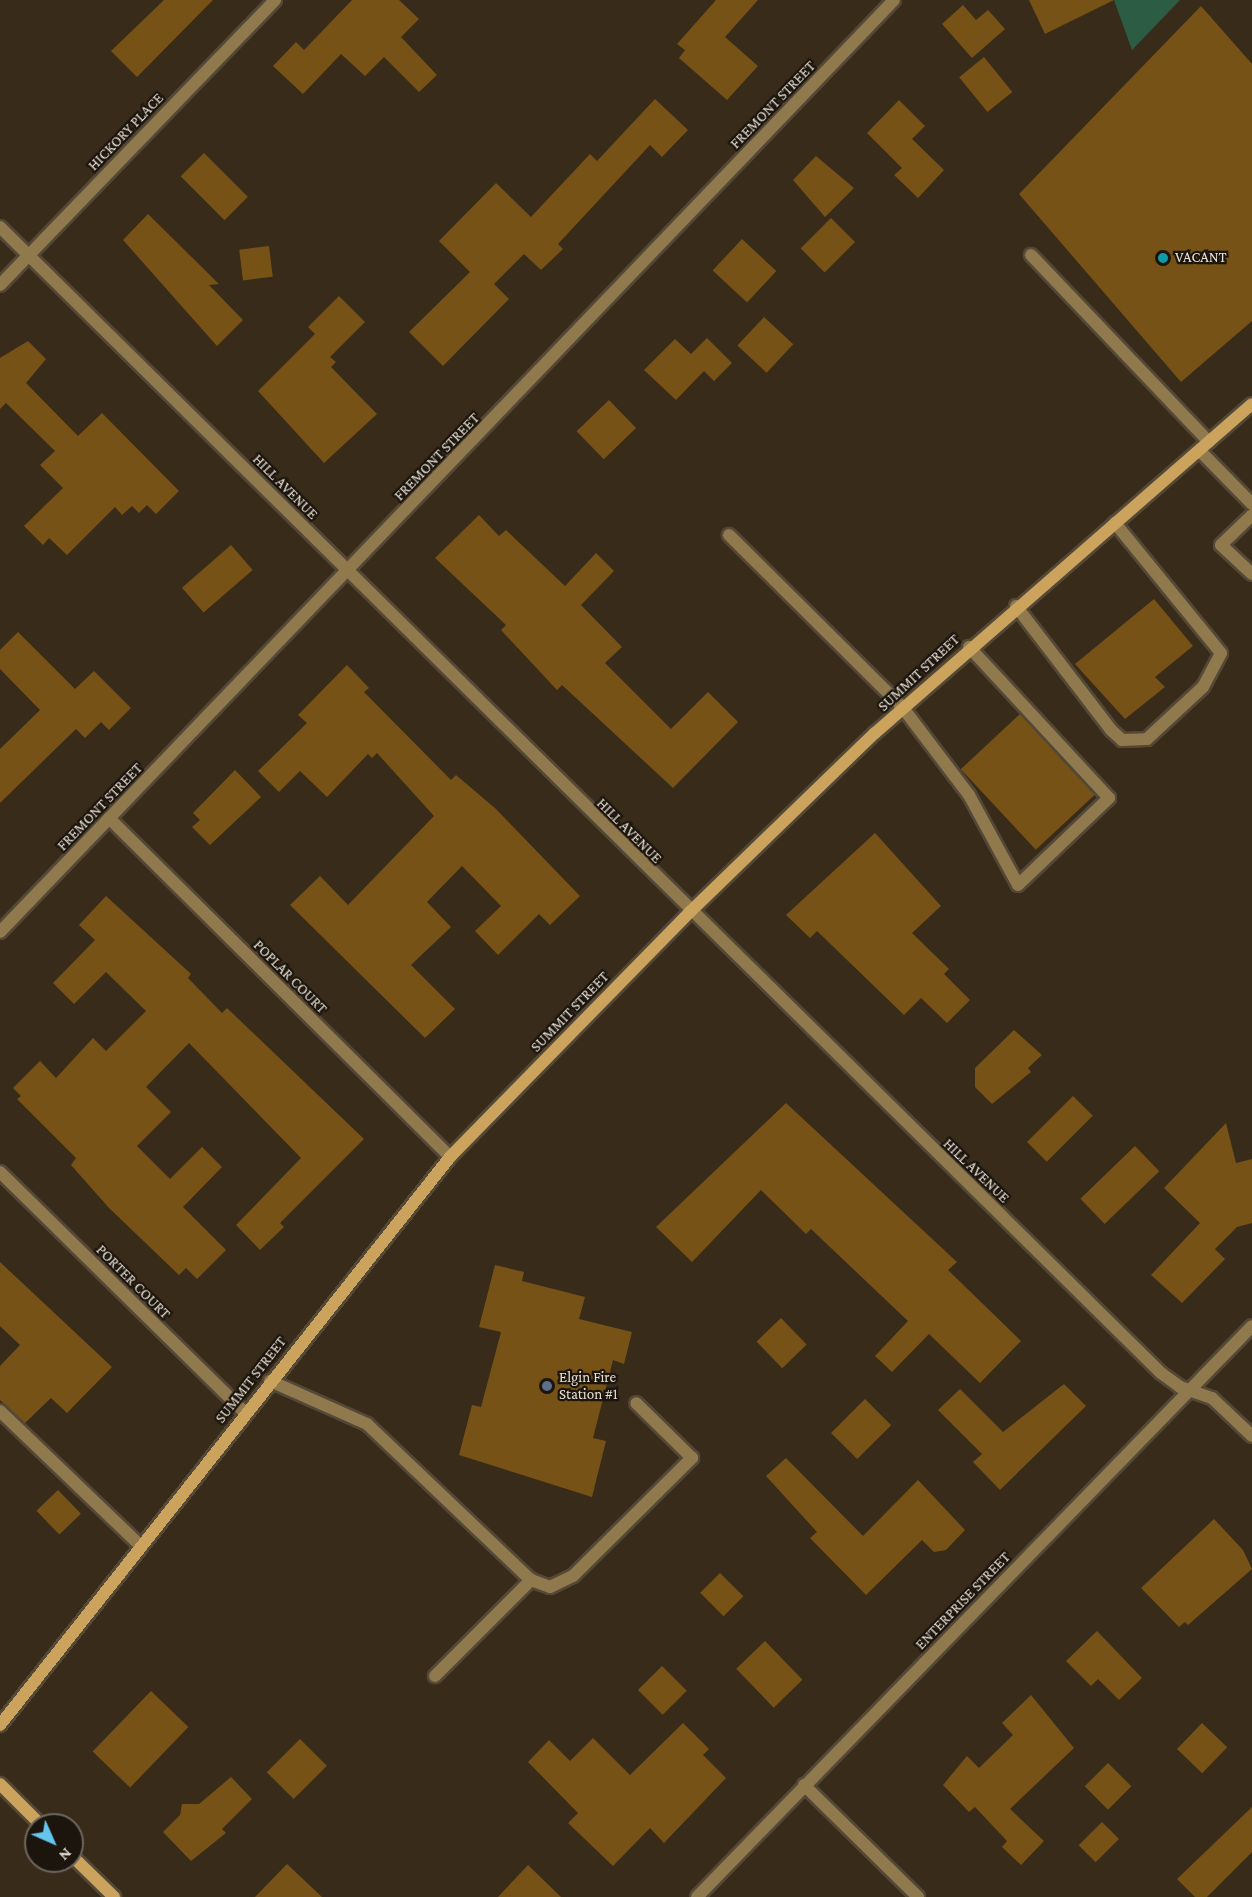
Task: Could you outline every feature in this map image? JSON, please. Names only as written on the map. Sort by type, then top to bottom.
[{"type":"main road","name":"SUMMIT STREET","points":[[0,1725],[270,1381],[450,1157],[690,912],[903,708],[1016,606],[1116,523],[1252,404]]},
{"type":"main road","points":[[0,1784],[29,1813]]},
{"type":"main road","points":[[84,1868],[114,1897]]},
{"type":"street","name":"HICKORY PLACE","points":[[0,285],[275,0]]},
{"type":"street","name":"FREMONT STREET","points":[[0,932],[349,572],[894,0]]},
{"type":"street","name":"HILL AVENUE","points":[[0,227],[690,912],[1161,1373],[1190,1390],[1212,1398],[1252,1436]]},
{"type":"street","points":[[1031,255],[1204,446],[1252,504]]},
{"type":"street","points":[[1252,515],[1221,545],[1252,574]]},
{"type":"street","points":[[1016,606],[1111,730],[1122,740],[1147,739],[1203,687],[1221,653],[1116,523]]},
{"type":"street","points":[[729,535],[903,708],[969,795],[1018,885],[1109,798],[969,647]]},
{"type":"street","name":"POPLAR COURT","points":[[109,818],[450,1157]]},
{"type":"street","name":"PORTER COURT","points":[[0,1172],[245,1413]]},
{"type":"street","name":"ENTERPRISE STREET","points":[[697,1897],[1252,1326]]},
{"type":"street","points":[[270,1381],[367,1424],[531,1580],[550,1587],[573,1576],[692,1458],[636,1403]]},
{"type":"street","points":[[0,1411],[141,1546]]},
{"type":"street","points":[[435,1676],[531,1580]]},
{"type":"street","points":[[804,1785],[918,1897]]},
{"type":"green space","points":[[1114,0],[1180,0],[1132,50]]},
{"type":"building","points":[[164,0],[213,0],[137,77],[111,51]]},
{"type":"building","points":[[352,0],[399,0],[419,19],[401,37],[437,75],[419,92],[384,57],[365,76],[341,54],[303,94],[273,66],[296,42],[304,50]]},
{"type":"building","points":[[716,0],[758,0],[725,37],[758,66],[727,100],[679,58],[685,50],[677,44]]},
{"type":"building","points":[[1029,0],[1114,0],[1045,34]]},
{"type":"building","points":[[963,5],[976,20],[988,10],[1005,29],[972,58],[942,24]]},
{"type":"building","name":"VACANT","points":[[1201,6],[1252,64],[1252,321],[1181,382],[1019,194]]},
{"type":"building","points":[[984,57],[1012,92],[987,112],[959,77]]},
{"type":"building","points":[[655,99],[688,130],[662,157],[650,145],[558,244],[563,249],[541,270],[524,254],[494,284],[509,299],[443,366],[409,332],[470,272],[439,241],[496,183],[531,217],[590,154],[597,161]]},
{"type":"building","points":[[899,100],[925,126],[912,139],[944,170],[918,198],[894,175],[902,168],[867,133]]},
{"type":"building","points":[[204,153],[248,197],[225,220],[181,176]]},
{"type":"building","points":[[816,156],[854,188],[825,217],[793,180]]},
{"type":"building","points":[[148,214],[219,284],[209,285],[243,320],[217,346],[123,240]]},
{"type":"building","points":[[831,218],[855,242],[825,272],[801,248]]},
{"type":"building","points":[[742,239],[776,271],[747,303],[713,270]]},
{"type":"building","points":[[269,246],[273,277],[243,280],[239,250]]},
{"type":"building","points":[[339,296],[365,322],[330,357],[336,362],[331,367],[377,414],[324,463],[258,391],[315,334],[308,327]]},
{"type":"building","points":[[764,317],[793,344],[767,373],[737,346]]},
{"type":"building","points":[[707,338],[732,363],[714,381],[704,371],[676,400],[644,370],[675,339],[691,354]]},
{"type":"building","points":[[28,341],[46,359],[26,383],[78,436],[102,413],[179,491],[156,514],[147,505],[139,513],[132,506],[122,515],[115,507],[67,555],[49,538],[43,545],[24,526],[63,488],[40,465],[55,451],[6,403],[0,409],[0,358]]},
{"type":"building","points":[[609,400],[636,428],[604,459],[577,431]]},
{"type":"building","points":[[479,515],[499,536],[506,530],[565,586],[596,553],[614,571],[581,605],[622,647],[605,663],[671,729],[708,692],[738,722],[673,788],[562,685],[557,690],[501,630],[506,625],[435,558]]},
{"type":"building","points":[[231,545],[253,570],[204,613],[182,588]]},
{"type":"building","points":[[1154,599],[1193,646],[1155,677],[1165,687],[1125,719],[1075,664]]},
{"type":"building","points":[[18,632],[75,689],[94,671],[131,708],[109,730],[101,722],[85,738],[76,729],[0,803],[0,749],[40,710],[0,669],[0,650]]},
{"type":"building","points":[[347,665],[369,688],[364,692],[451,780],[456,775],[496,809],[580,896],[550,925],[539,914],[498,955],[475,931],[501,906],[462,866],[427,902],[451,927],[411,965],[455,1009],[425,1038],[290,905],[320,876],[348,905],[434,816],[377,753],[372,758],[368,754],[327,797],[300,771],[279,792],[258,771],[307,723],[298,715]]},
{"type":"building","points":[[1020,714],[1095,794],[1036,850],[961,769]]},
{"type":"building","points":[[235,770],[261,797],[210,845],[192,827],[200,820],[193,813]]},
{"type":"building","points":[[875,833],[941,906],[912,933],[949,969],[944,974],[970,1000],[947,1023],[921,998],[904,1015],[817,931],[810,938],[786,915]]},
{"type":"building","points":[[106,896],[191,974],[188,978],[222,1013],[227,1008],[364,1139],[280,1223],[284,1227],[260,1250],[236,1225],[301,1158],[189,1043],[146,1087],[171,1112],[137,1146],[170,1179],[202,1147],[222,1167],[183,1207],[226,1250],[197,1279],[186,1268],[179,1275],[109,1208],[71,1165],[76,1158],[17,1099],[21,1096],[13,1088],[40,1061],[56,1078],[93,1038],[106,1051],[146,1011],[106,972],[74,1004],[53,983],[95,940],[79,925]]},
{"type":"building","points":[[1014,1030],[1042,1055],[1028,1068],[1031,1072],[992,1104],[975,1087],[975,1068]]},
{"type":"building","points":[[1073,1096],[1093,1116],[1047,1162],[1027,1142]]},
{"type":"building","points":[[786,1103],[957,1262],[948,1270],[1021,1341],[980,1383],[929,1334],[892,1372],[875,1356],[908,1321],[811,1229],[806,1234],[761,1190],[692,1262],[656,1227]]},
{"type":"building","points":[[1226,1123],[1236,1163],[1252,1159],[1252,1223],[1237,1227],[1215,1249],[1225,1259],[1182,1303],[1151,1275],[1200,1223],[1164,1188]]},
{"type":"building","points":[[1135,1146],[1159,1171],[1105,1224],[1080,1199]]},
{"type":"building","points":[[0,1262],[112,1367],[67,1413],[51,1398],[25,1423],[0,1400],[0,1366],[20,1345],[0,1326]]},
{"type":"building","name":"Elgin Fire Station #1","points":[[495,1265],[524,1272],[522,1281],[585,1297],[579,1319],[632,1332],[624,1364],[613,1360],[593,1438],[606,1441],[592,1497],[459,1455],[472,1405],[481,1407],[501,1332],[479,1327]]},
{"type":"building","points":[[781,1318],[807,1345],[782,1368],[757,1342]]},
{"type":"building","points":[[1064,1384],[1086,1406],[1000,1490],[973,1462],[982,1454],[938,1410],[960,1389],[1003,1432]]},
{"type":"building","points":[[865,1399],[891,1425],[857,1459],[831,1433]]},
{"type":"building","points":[[786,1458],[863,1536],[918,1480],[965,1530],[946,1550],[934,1552],[922,1540],[866,1595],[810,1538],[817,1532],[766,1476]]},
{"type":"building","points":[[58,1490],[81,1514],[59,1535],[36,1511]]},
{"type":"building","points":[[1214,1519],[1243,1550],[1252,1569],[1188,1625],[1185,1622],[1179,1627],[1141,1588]]},
{"type":"building","points":[[720,1573],[743,1596],[724,1616],[700,1593]]},
{"type":"building","points":[[1097,1631],[1142,1678],[1119,1700],[1098,1679],[1091,1686],[1066,1661]]},
{"type":"building","points":[[765,1641],[803,1680],[774,1708],[736,1669]]},
{"type":"building","points":[[662,1666],[687,1691],[663,1715],[638,1690]]},
{"type":"building","points":[[151,1691],[188,1727],[130,1788],[93,1751]]},
{"type":"building","points":[[1031,1695],[1074,1748],[1010,1809],[1044,1841],[1021,1865],[1002,1847],[1007,1841],[975,1807],[969,1812],[943,1785],[967,1756],[979,1768],[1013,1735],[1002,1723]]},
{"type":"building","points":[[683,1723],[709,1749],[703,1755],[726,1778],[664,1843],[650,1828],[613,1866],[568,1823],[578,1813],[528,1762],[549,1740],[570,1761],[593,1738],[630,1775]]},
{"type":"building","points":[[1202,1723],[1227,1747],[1202,1773],[1177,1749]]},
{"type":"building","points":[[300,1739],[327,1766],[294,1799],[267,1772]]},
{"type":"building","points":[[1108,1763],[1131,1786],[1108,1810],[1085,1786]]},
{"type":"building","points":[[231,1777],[252,1799],[222,1829],[226,1833],[191,1861],[163,1832],[180,1815],[182,1804],[199,1804]]},
{"type":"building","points":[[1252,1807],[1252,1852],[1207,1897],[1195,1897],[1177,1879]]},
{"type":"building","points":[[1102,1822],[1119,1839],[1096,1862],[1079,1845]]},
{"type":"building","points":[[287,1864],[322,1897],[255,1897]]},
{"type":"building","points":[[528,1865],[561,1897],[498,1897]]},
{"type":"place","name":"VACANT","points":[[1163,258]]},
{"type":"place","name":"Elgin Fire Station #1","points":[[547,1386]]}]
